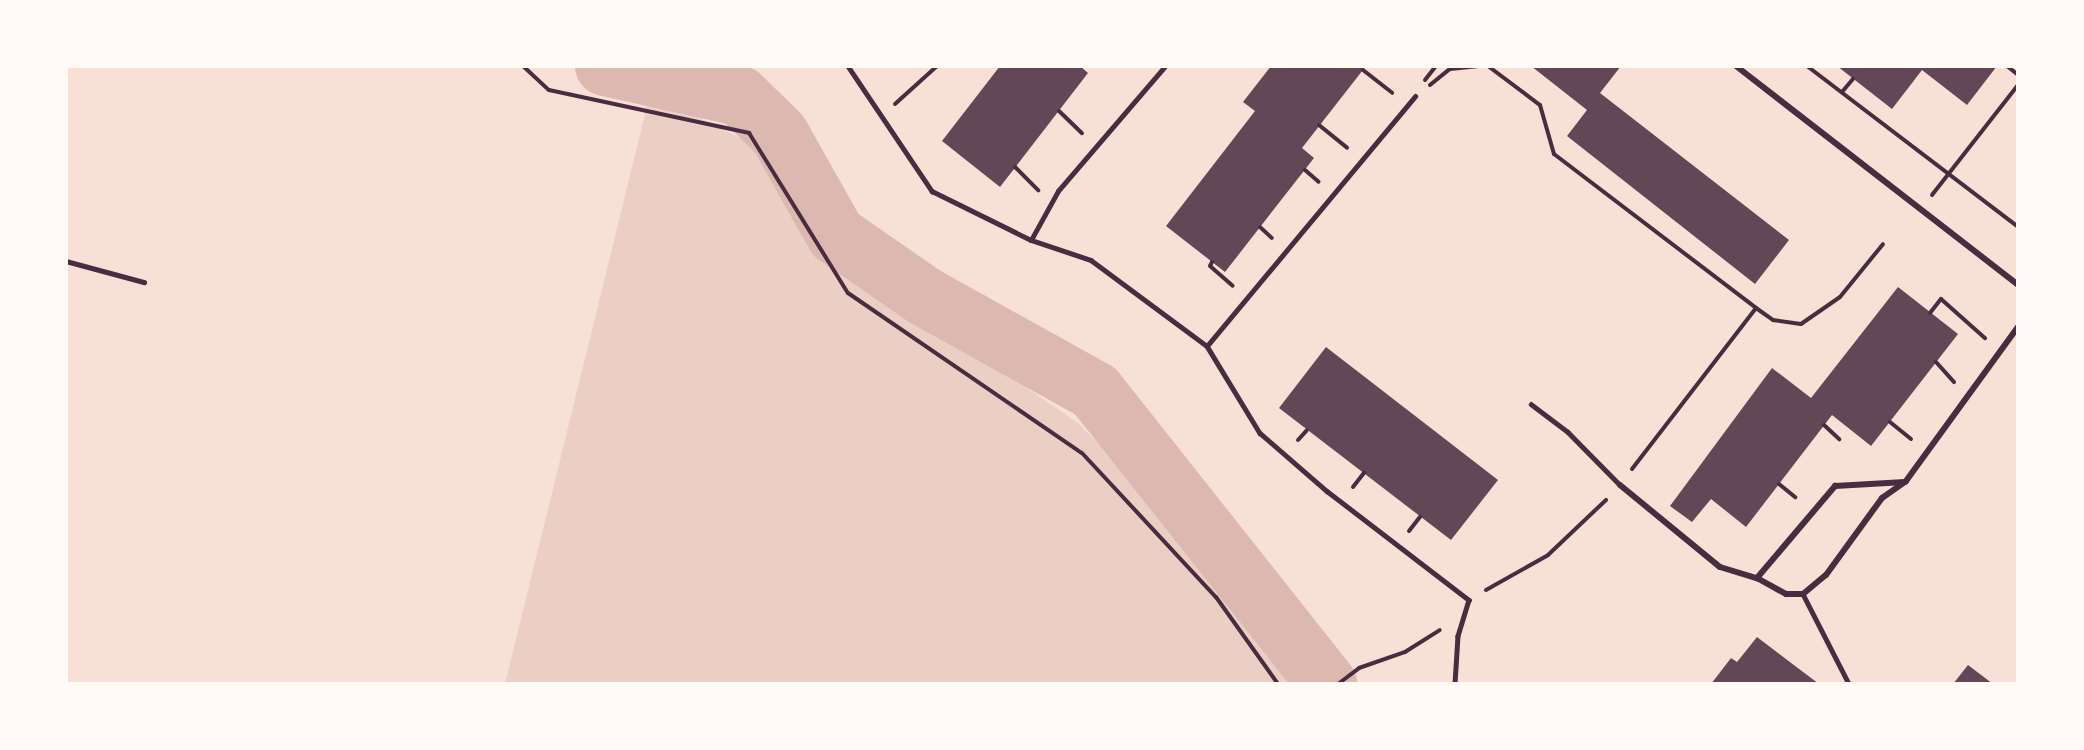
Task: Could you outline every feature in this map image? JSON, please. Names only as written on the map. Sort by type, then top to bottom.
[{"type":"street","points":[[1736,66],[1922,208],[2018,285]]},
{"type":"street","points":[[1620,485],[1720,567],[1757,578],[1786,594],[1803,594],[1826,575],[1882,498],[1906,482],[2018,327]]},
{"type":"street","points":[[1757,578],[1835,486],[1906,482]]},
{"type":"lane","points":[[848,66],[883,114],[932,191],[1031,240],[1091,260],[1207,346],[1260,433],[1327,491],[1469,600],[1458,636],[1455,684]]},
{"type":"lane","points":[[1031,240],[1051,203],[1096,146],[1165,66]]},
{"type":"lane","points":[[1207,346],[1415,96]]},
{"type":"lane","points":[[66,261],[144,282]]},
{"type":"lane","points":[[1531,404],[1568,432],[1620,485]]},
{"type":"lane","points":[[1803,594],[1849,684]]},
{"type":"path","points":[[522,66],[549,90],[749,133],[848,293],[1082,453],[1216,597],[1278,684]]},
{"type":"path","points":[[883,114],[937,66]]},
{"type":"path","points":[[1415,96],[1450,69],[1477,66]]},
{"type":"path","points":[[1488,66],[1540,105],[1554,154],[1773,320],[1801,324],[1840,297],[1883,244]]},
{"type":"path","points":[[1807,66],[2018,227]]},
{"type":"path","points":[[2007,66],[2018,75]]},
{"type":"path","points":[[1363,70],[1407,104]]},
{"type":"path","points":[[1842,92],[1853,79]]},
{"type":"path","points":[[1922,208],[2018,85]]},
{"type":"path","points":[[1059,111],[1096,146]]},
{"type":"path","points":[[1319,125],[1362,160]]},
{"type":"path","points":[[1016,166],[1051,203]]},
{"type":"path","points":[[1212,262],[1210,266],[1248,298]]},
{"type":"path","points":[[1930,313],[1941,299],[1971,322],[1987,341]]},
{"type":"path","points":[[1548,555],[1620,485],[1756,308]]},
{"type":"path","points":[[1936,362],[1955,382]]},
{"type":"path","points":[[1890,422],[1911,439]]},
{"type":"path","points":[[1824,425],[1839,439]]},
{"type":"path","points":[[1779,483],[1796,496]]},
{"type":"path","points":[[1338,684],[1359,668]]},
{"type":"shaded area","points":[[650,94],[773,154],[817,244],[1078,423],[1233,581],[1313,684],[505,684]]},
{"type":"building","points":[[1000,66],[1080,66],[1088,73],[1000,187],[942,141]]},
{"type":"building","points":[[1271,66],[1366,66],[1302,148],[1314,158],[1225,272],[1166,226],[1255,111],[1243,102]]},
{"type":"building","points":[[1531,66],[1621,66],[1600,93],[1789,240],[1755,284],[1567,136],[1587,110]]},
{"type":"building","points":[[1837,66],[1997,66],[1967,105],[1922,70],[1892,109]]},
{"type":"building","points":[[1898,287],[1958,334],[1871,446],[1832,415],[1746,527],[1711,499],[1692,522],[1670,506],[1772,368],[1811,398]]},
{"type":"building","points":[[1326,347],[1498,480],[1451,540],[1279,408]]},
{"type":"building","points":[[1757,637],[1819,684],[1711,684],[1731,658],[1737,662]]},
{"type":"building","points":[[1968,665],[1993,684],[1953,684]]},
{"type":"waterway","points":[[605,66],[740,96],[779,134],[836,235],[924,296],[1095,391],[1327,684]]}]
